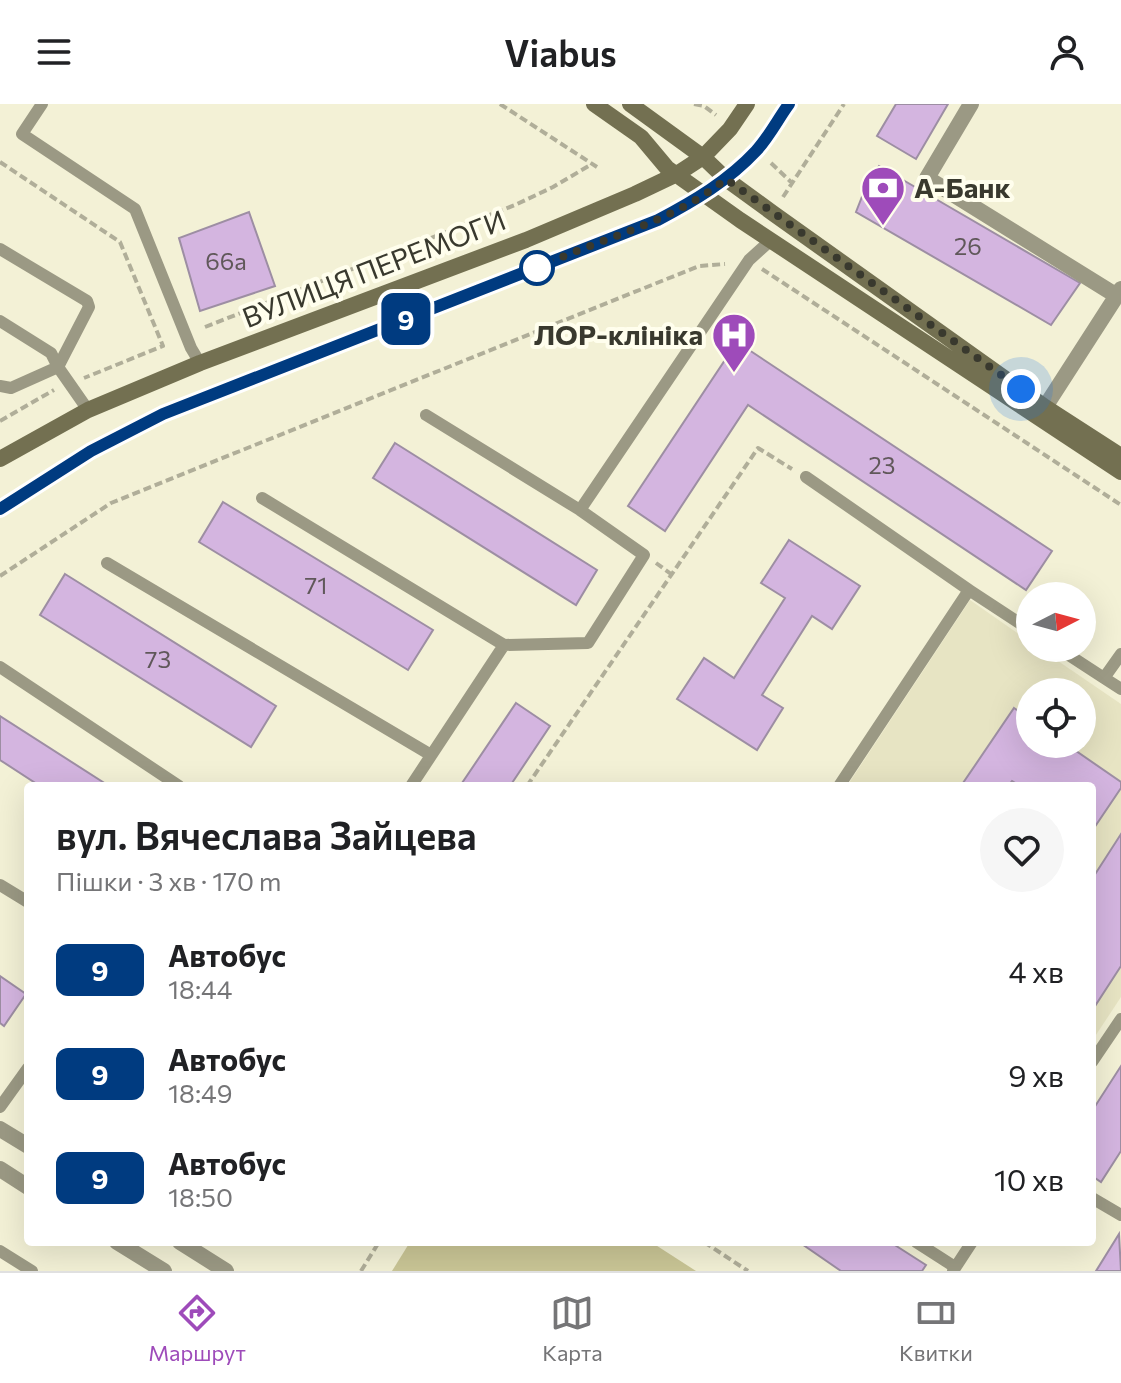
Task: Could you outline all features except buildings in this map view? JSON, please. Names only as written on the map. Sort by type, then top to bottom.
[{"type":"main road","points":[[594,104],[641,137],[667,168],[770,241],[1121,472]]},
{"type":"main road","points":[[630,104],[703,157],[726,179],[1045,407],[1121,456]]},
{"type":"main road","name":"ВУЛИЦЯ ПЕРЕМОГИ","points":[[0,459],[88,410],[200,363],[526,240],[677,174],[703,157],[730,129],[747,104]]},
{"type":"main road","name":"ВУЛИЦЯ ПЕРЕМОГИ","points":[[0,509],[91,451],[163,414],[658,220],[706,195],[726,179],[757,149],[789,104]]},
{"type":"street","points":[[971,104],[927,178],[1119,293],[1045,407]]},
{"type":"street","points":[[0,1129],[24,1144]]},
{"type":"street","points":[[0,1169],[24,1184]]},
{"type":"street","points":[[123,1246],[164,1271]]},
{"type":"street","points":[[186,1246],[226,1271]]},
{"type":"lane","points":[[42,104],[22,134],[135,209],[191,348],[200,363]]},
{"type":"lane","points":[[580,510],[749,260],[770,241]]},
{"type":"lane","points":[[0,249],[87,301],[89,307],[58,367],[11,388],[0,386]]},
{"type":"lane","points":[[0,321],[51,353],[88,410]]},
{"type":"lane","points":[[262,498],[504,645],[588,643],[644,555],[580,510],[426,415]]},
{"type":"lane","points":[[806,477],[1016,621]]},
{"type":"lane","points":[[107,563],[431,755]]},
{"type":"lane","points":[[842,782],[969,590]]},
{"type":"lane","points":[[414,782],[504,645]]},
{"type":"lane","points":[[1104,678],[1121,654]]},
{"type":"lane","points":[[1079,662],[1121,689]]},
{"type":"lane","points":[[0,667],[173,782]]},
{"type":"lane","points":[[0,885],[24,900]]},
{"type":"lane","points":[[1096,1056],[1121,1019]]},
{"type":"lane","points":[[0,1107],[24,1074]]},
{"type":"lane","points":[[1096,1200],[1121,1215]]},
{"type":"lane","points":[[922,1246],[954,1269],[969,1246]]},
{"type":"lane","points":[[0,1251],[32,1271]]},
{"type":"path","points":[[205,327],[515,205],[594,166],[500,104]]},
{"type":"path","points":[[694,104],[705,104]]},
{"type":"path","points":[[792,183],[844,104]]},
{"type":"path","points":[[0,162],[120,242],[163,346],[69,384],[0,421]]},
{"type":"path","points":[[0,576],[111,503],[699,266],[749,260],[1121,505]]},
{"type":"path","points":[[530,782],[758,448],[806,477]]},
{"type":"path","points":[[361,1271],[377,1246]]},
{"type":"path","points":[[710,1246],[748,1271]]},
{"type":"shaded area","points":[[970,600],[1016,632],[1016,662],[1060,662],[1083,678],[1016,678],[1016,758],[1096,758],[1096,687],[1121,704],[1121,997],[1096,1035],[1096,782],[850,782]]},
{"type":"shaded area","points":[[408,1246],[657,1246],[696,1271],[392,1271]]},
{"type":"bus line","name":"9","points":[[0,509],[91,451],[163,414],[658,220],[706,195],[726,179],[757,149],[789,104]]},
{"type":"place","name":"А-Банк","points":[[883,227]]},
{"type":"place","name":"ЛОР-клініка","points":[[734,374]]},
{"type":"route","points":[[537,268],[658,220],[706,195],[726,179],[1021,389]]}]
